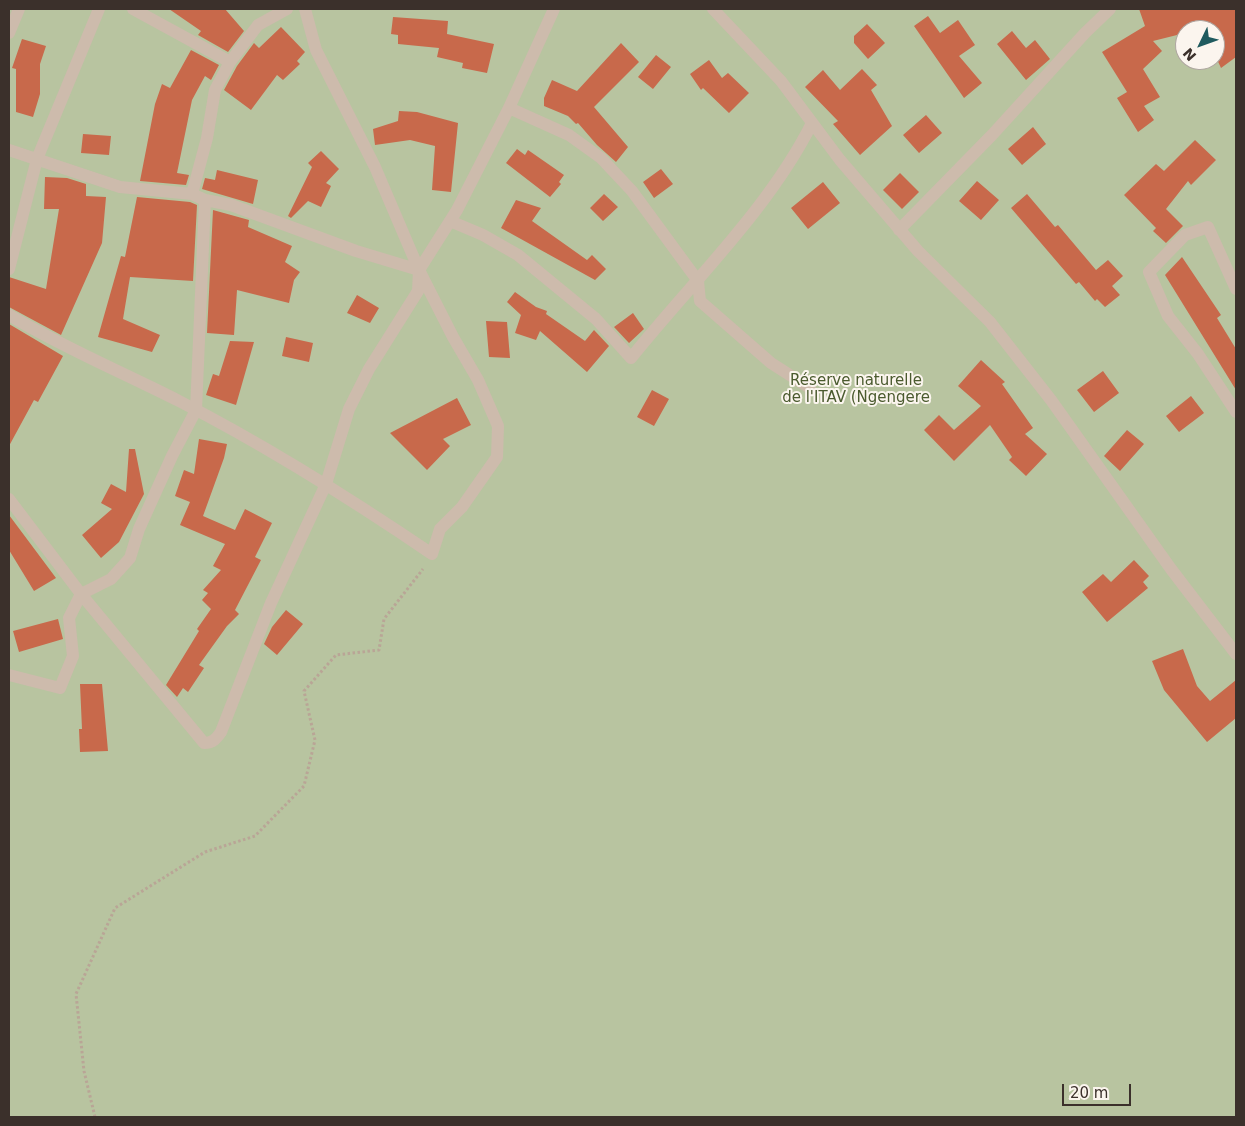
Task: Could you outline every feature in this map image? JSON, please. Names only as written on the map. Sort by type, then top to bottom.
[{"type":"street","points":[[9,33],[19,9]]},
{"type":"street","points":[[9,269],[36,159],[98,9]]},
{"type":"street","points":[[133,9],[230,62]]},
{"type":"street","points":[[192,194],[207,138],[215,90],[230,62],[258,25],[287,9]]},
{"type":"street","points":[[9,315],[52,340],[196,410],[326,484],[432,554],[440,529],[462,507],[497,457],[498,426],[478,380],[453,337],[419,270],[374,167],[316,50],[304,9]]},
{"type":"street","points":[[9,499],[81,594],[204,743],[211,743],[221,732],[270,603],[326,484],[349,409],[369,369],[418,291],[419,270],[450,221],[509,108],[554,9]]},
{"type":"street","points":[[713,9],[780,81],[867,194],[918,251],[990,322],[1051,400],[1172,569],[1236,654]]},
{"type":"street","points":[[899,230],[992,136],[1085,32],[1110,9]]},
{"type":"street","points":[[509,108],[569,135],[601,158],[632,191],[698,281],[700,301],[771,363],[810,388]]},
{"type":"street","points":[[450,221],[483,235],[518,255],[596,318],[631,358],[668,313],[698,281],[796,155],[812,123]]},
{"type":"street","points":[[9,150],[120,187],[192,194],[205,200],[231,205],[356,251],[419,270]]},
{"type":"street","points":[[9,675],[60,688],[73,656],[69,618],[81,594],[111,579],[130,558],[139,529],[172,456],[196,410],[205,200]]},
{"type":"street","points":[[1236,289],[1208,227],[1184,235],[1149,272],[1168,316],[1198,354],[1236,412]]},
{"type":"path","points":[[95,1117],[84,1071],[76,994],[115,908],[206,852],[255,836],[304,786],[315,740],[304,691],[336,655],[379,650],[384,619],[432,554]]},
{"type":"green space","name":"Réserve naturelle de l'ITAV (Ngengere","points":[[9,9],[1236,9],[1236,1117],[9,1117]]},
{"type":"building","points":[[169,9],[225,9],[244,31],[228,52],[198,35],[201,31]]},
{"type":"building","points":[[1139,9],[1236,9],[1236,57],[1225,65],[1225,20],[1175,20],[1175,36],[1153,41],[1162,51],[1143,69],[1160,97],[1144,106],[1154,120],[1138,132],[1117,98],[1127,92],[1102,52],[1145,26]]},
{"type":"building","points":[[928,16],[940,33],[958,20],[975,45],[959,56],[982,83],[964,98],[914,26]]},
{"type":"building","points":[[393,17],[448,21],[447,34],[494,44],[487,73],[462,68],[463,63],[437,57],[439,48],[398,44],[398,35],[391,34]]},
{"type":"building","points":[[867,24],[885,43],[868,59],[854,43],[854,36]]},
{"type":"building","points":[[281,27],[305,52],[297,61],[300,64],[283,80],[277,75],[251,110],[224,90],[237,66],[254,43],[259,48]]},
{"type":"building","points":[[1012,31],[1026,48],[1035,40],[1050,59],[1026,80],[997,44]]},
{"type":"building","points":[[22,39],[46,46],[40,64],[40,94],[33,117],[16,112],[16,69],[12,68]]},
{"type":"building","points":[[621,43],[639,62],[594,107],[628,147],[616,162],[597,145],[578,123],[576,124],[568,116],[544,106],[544,98],[552,80],[577,91]]},
{"type":"building","points":[[191,50],[219,65],[211,80],[205,76],[192,100],[177,173],[189,175],[186,185],[140,181],[155,104],[162,84],[170,88]]},
{"type":"building","points":[[656,55],[671,67],[653,89],[638,77]]},
{"type":"building","points":[[709,60],[722,78],[728,73],[749,93],[729,113],[703,88],[701,90],[690,74]]},
{"type":"building","points":[[862,69],[877,85],[871,90],[892,126],[860,155],[833,124],[838,121],[805,87],[823,70],[840,90]]},
{"type":"building","points":[[399,111],[417,112],[458,123],[451,192],[432,190],[435,146],[410,140],[375,145],[373,129],[398,121]]},
{"type":"building","points":[[926,115],[942,133],[919,153],[903,135]]},
{"type":"building","points":[[1033,127],[1046,144],[1022,165],[1008,149]]},
{"type":"building","points":[[83,134],[111,136],[109,155],[81,153]]},
{"type":"building","points":[[1195,140],[1216,160],[1191,185],[1188,181],[1166,209],[1183,226],[1166,243],[1153,231],[1156,228],[1124,195],[1156,164],[1164,171]]},
{"type":"building","points":[[517,149],[525,155],[528,150],[564,175],[559,182],[561,184],[550,197],[506,163]]},
{"type":"building","points":[[321,151],[339,169],[326,183],[331,186],[321,207],[308,201],[291,218],[288,216],[312,167],[308,163]]},
{"type":"building","points":[[661,169],[673,184],[654,198],[643,182]]},
{"type":"building","points":[[217,170],[258,180],[253,204],[202,189],[205,178],[215,180]]},
{"type":"building","points":[[900,173],[919,192],[902,209],[883,190]]},
{"type":"building","points":[[45,177],[67,178],[86,184],[86,196],[106,197],[102,243],[61,335],[9,307],[9,277],[46,289],[59,209],[44,209]]},
{"type":"building","points":[[977,181],[999,200],[981,220],[959,201]]},
{"type":"building","points":[[823,182],[840,203],[808,229],[791,208]]},
{"type":"building","points":[[604,194],[618,207],[603,221],[590,208]]},
{"type":"building","points":[[1027,194],[1055,227],[1058,225],[1096,270],[1108,260],[1123,276],[1112,286],[1120,295],[1105,307],[1097,299],[1095,301],[1079,282],[1076,284],[1011,208]]},
{"type":"building","points":[[137,197],[190,202],[197,205],[193,281],[130,277],[123,319],[160,335],[152,352],[98,337],[121,256],[125,257]]},
{"type":"building","points":[[516,200],[541,208],[532,221],[587,260],[592,255],[606,269],[595,280],[501,228]]},
{"type":"building","points":[[213,210],[249,220],[248,227],[292,246],[285,262],[300,272],[294,280],[289,303],[237,290],[234,335],[207,333]]},
{"type":"building","points":[[1182,257],[1221,315],[1217,318],[1236,349],[1236,390],[1165,275]]},
{"type":"building","points":[[515,292],[536,307],[547,311],[546,314],[585,341],[594,330],[609,346],[587,372],[540,331],[536,340],[515,333],[521,315],[507,302]]},
{"type":"building","points":[[357,295],[379,308],[370,323],[347,313]]},
{"type":"building","points":[[633,313],[644,329],[629,343],[614,327]]},
{"type":"building","points":[[486,321],[507,322],[510,358],[489,357]]},
{"type":"building","points":[[9,324],[63,356],[38,402],[34,400],[9,446]]},
{"type":"building","points":[[286,337],[313,343],[309,362],[282,356]]},
{"type":"building","points":[[230,341],[254,342],[236,405],[206,395],[213,374],[219,376]]},
{"type":"building","points":[[981,360],[1005,382],[1002,384],[1033,428],[1025,434],[1047,454],[1026,476],[1009,460],[1012,457],[990,425],[954,461],[924,430],[939,415],[954,430],[981,406],[958,386]]},
{"type":"building","points":[[1103,371],[1119,393],[1094,412],[1077,390]]},
{"type":"building","points":[[652,390],[669,399],[654,426],[637,417]]},
{"type":"building","points":[[1191,396],[1204,413],[1179,432],[1166,416]]},
{"type":"building","points":[[457,398],[471,425],[443,439],[450,446],[427,470],[390,433]]},
{"type":"building","points":[[1127,430],[1144,444],[1120,471],[1104,456]]},
{"type":"building","points":[[199,439],[227,444],[224,458],[203,516],[235,530],[245,509],[272,523],[255,557],[261,560],[235,610],[239,614],[227,626],[199,665],[204,668],[188,692],[183,688],[177,697],[166,685],[199,631],[197,629],[211,609],[202,600],[208,593],[203,590],[221,570],[213,566],[225,544],[180,525],[190,502],[175,496],[184,470],[194,474]]},
{"type":"building","points":[[129,449],[135,449],[144,494],[119,542],[101,558],[82,535],[112,509],[101,503],[111,484],[126,492]]},
{"type":"building","points":[[9,515],[56,578],[34,591],[9,550]]},
{"type":"building","points":[[1134,560],[1149,576],[1143,582],[1148,588],[1107,622],[1082,592],[1103,574],[1111,582]]},
{"type":"building","points":[[286,610],[303,624],[277,655],[264,644],[272,627]]},
{"type":"building","points":[[58,619],[63,639],[19,652],[13,631]]},
{"type":"building","points":[[1183,649],[1197,686],[1210,701],[1236,680],[1236,718],[1207,742],[1164,690],[1152,661]]},
{"type":"building","points":[[80,684],[102,684],[108,751],[80,752],[79,729],[82,729]]}]
